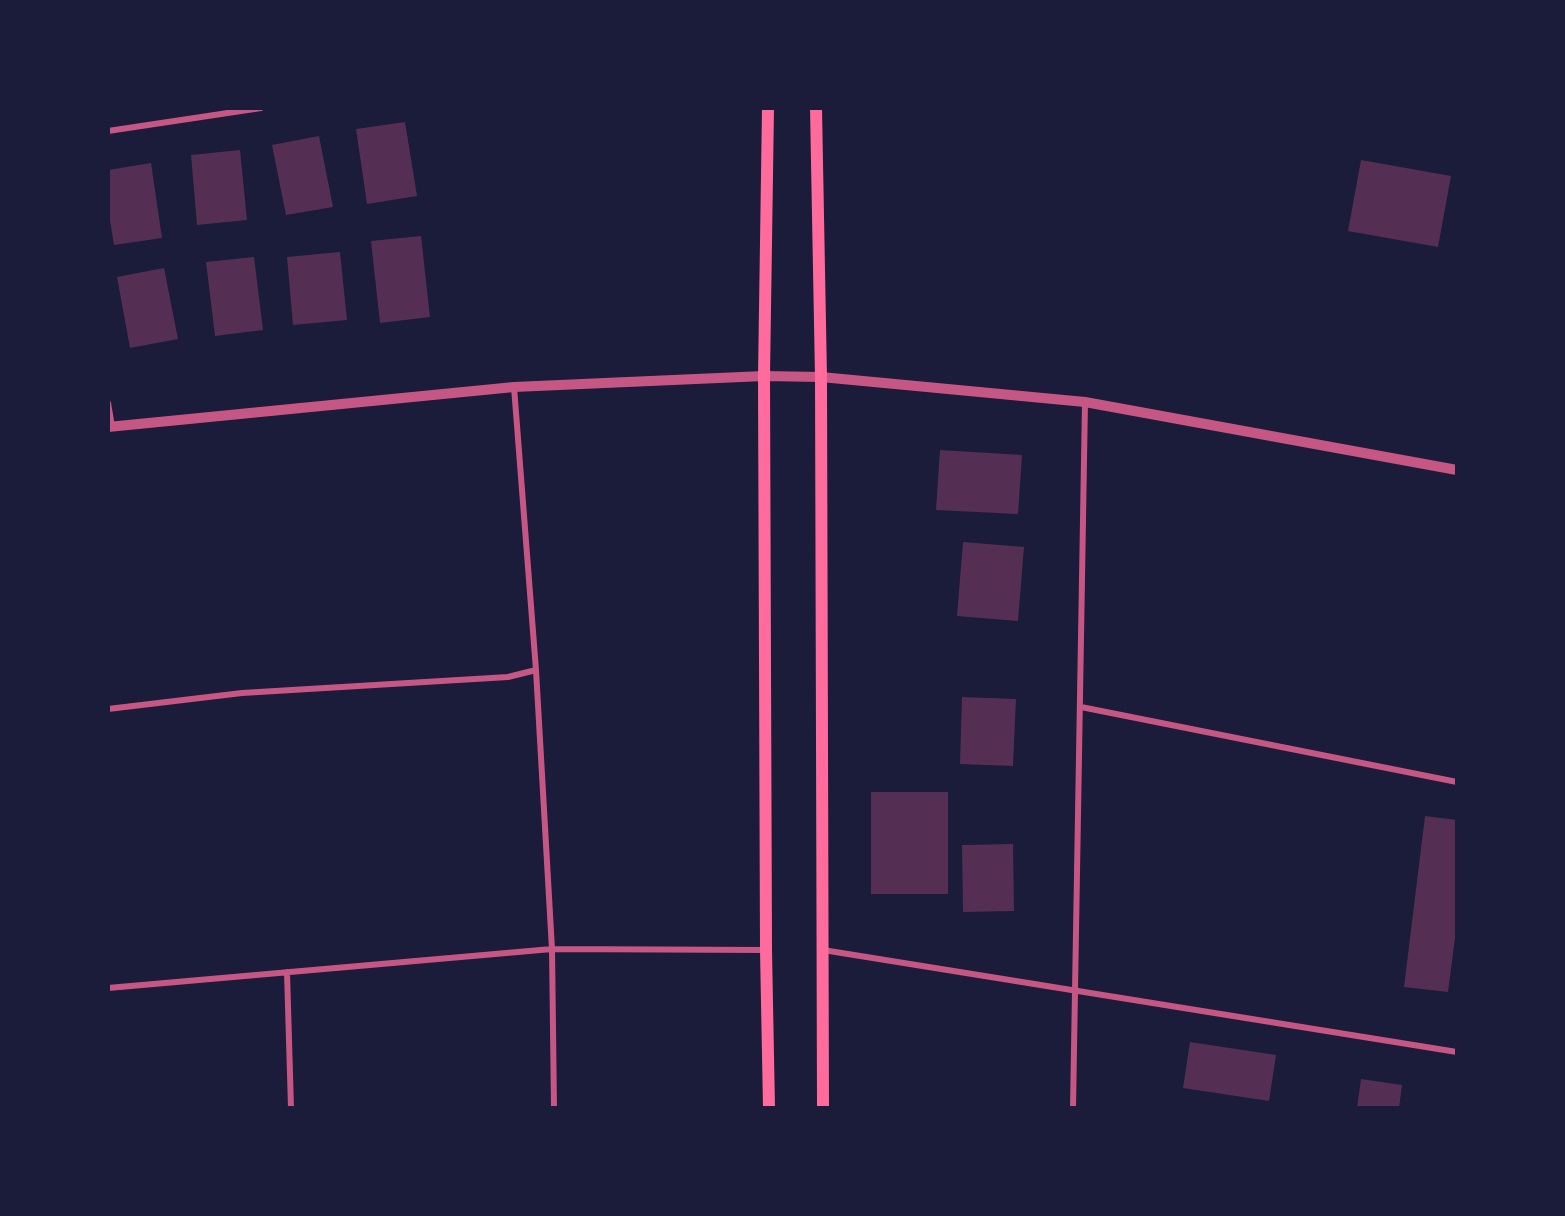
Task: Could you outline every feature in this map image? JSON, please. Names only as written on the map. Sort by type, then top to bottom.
[{"type":"main road","points":[[768,108],[764,376],[766,950],[769,1108]]},
{"type":"main road","points":[[816,108],[821,377],[823,1108]]},
{"type":"street","points":[[108,131],[261,108]]},
{"type":"street","points":[[108,403],[110,426],[514,387],[764,376],[821,377],[1085,402],[1457,470]]},
{"type":"street","points":[[514,387],[536,670],[552,949],[554,1108]]},
{"type":"street","points":[[1073,1108],[1085,402]]},
{"type":"street","points":[[108,709],[242,693],[508,677],[536,670]]},
{"type":"street","points":[[1081,707],[1457,782]]},
{"type":"street","points":[[108,988],[552,949],[766,950]]},
{"type":"street","points":[[823,950],[1457,1052]]},
{"type":"street","points":[[287,972],[291,1108]]},
{"type":"building","points":[[405,122],[417,196],[367,204],[356,129]]},
{"type":"building","points":[[319,136],[333,207],[286,215],[272,145]]},
{"type":"building","points":[[240,150],[247,220],[197,225],[191,155]]},
{"type":"building","points":[[1361,160],[1451,176],[1438,247],[1348,231]]},
{"type":"building","points":[[151,163],[162,238],[114,245],[108,208],[108,170]]},
{"type":"building","points":[[421,236],[430,317],[380,323],[371,241]]},
{"type":"building","points":[[340,252],[347,320],[293,325],[287,257]]},
{"type":"building","points":[[254,257],[263,330],[215,336],[206,262]]},
{"type":"building","points":[[164,268],[178,339],[130,348],[117,277]]},
{"type":"building","points":[[940,450],[1022,455],[1018,514],[936,510]]},
{"type":"building","points":[[963,542],[1024,547],[1018,621],[957,616]]},
{"type":"building","points":[[962,697],[1016,699],[1013,766],[960,764]]},
{"type":"building","points":[[871,792],[948,792],[948,894],[871,894]]},
{"type":"building","points":[[1425,816],[1457,820],[1457,922],[1448,992],[1404,987]]},
{"type":"building","points":[[1013,844],[1014,911],[963,912],[962,845]]},
{"type":"building","points":[[1190,1042],[1276,1055],[1269,1101],[1183,1088]]},
{"type":"building","points":[[1361,1079],[1402,1085],[1399,1108],[1357,1108]]}]
